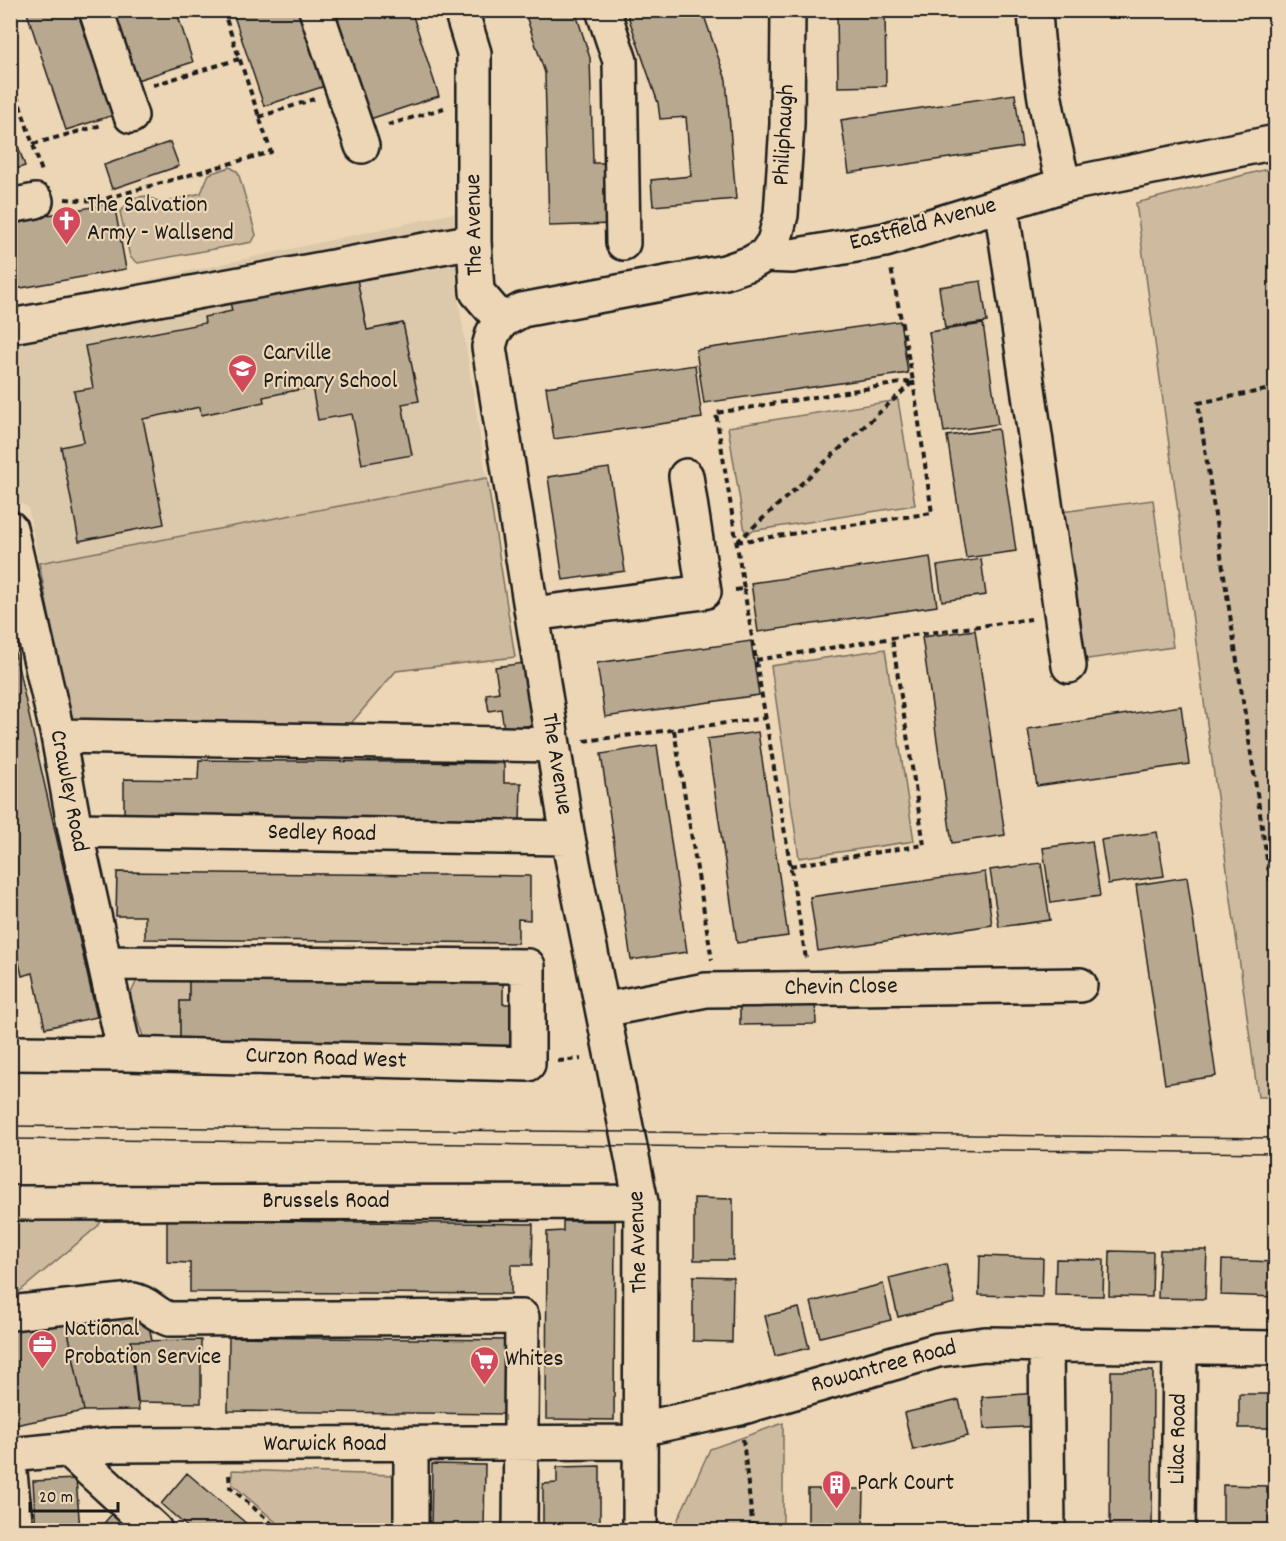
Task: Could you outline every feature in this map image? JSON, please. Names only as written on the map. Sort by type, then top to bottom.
[{"type":"street","points":[[96,10],[127,105]]},
{"type":"street","points":[[316,10],[360,140]]},
{"type":"street","name":"The Avenue","points":[[461,10],[474,53],[474,241],[477,292],[502,321],[493,333],[489,346],[568,838],[641,1202],[640,1530]]},
{"type":"street","points":[[603,10],[620,61],[623,243]]},
{"type":"street","name":"Philiphaugh","points":[[765,255],[774,242],[781,215],[787,124],[788,10]]},
{"type":"street","points":[[1035,10],[1037,55],[1045,108],[1064,185]]},
{"type":"street","name":"Eastfield Avenue","points":[[502,321],[522,309],[725,272],[751,263],[765,255],[792,256],[885,240],[1064,185],[1275,142]]},
{"type":"street","points":[[1001,205],[1069,666]]},
{"type":"street","points":[[17,325],[474,241]]},
{"type":"street","points":[[532,614],[704,592],[686,476]]},
{"type":"street","name":"Crawley Road","points":[[10,528],[58,736],[75,830],[124,1054]]},
{"type":"street","points":[[58,736],[553,745]]},
{"type":"street","name":"Sedley Road","points":[[75,830],[568,838]]},
{"type":"street","points":[[105,963],[528,966],[528,1064]]},
{"type":"street","name":"Chevin Close","points":[[603,1010],[706,990],[1080,985]]},
{"type":"street","name":"Curzon Road West","points":[[10,1053],[528,1064]]},
{"type":"street","name":"Brussels Road","points":[[10,1203],[641,1202]]},
{"type":"street","points":[[10,1313],[133,1300],[144,1302],[159,1315],[169,1319],[522,1317],[520,1530]]},
{"type":"street","name":"Rowantree Road","points":[[640,1436],[938,1350],[985,1344],[1275,1348]]},
{"type":"street","points":[[1046,1345],[1048,1530]]},
{"type":"street","name":"Lilac Road","points":[[1178,1530],[1180,1348]]},
{"type":"street","name":"Warwick Road","points":[[10,1455],[114,1445],[521,1443],[640,1436]]},
{"type":"street","points":[[411,1444],[411,1530]]},
{"type":"street","points":[[67,1449],[155,1530]]},
{"type":"street","points":[[10,1473],[16,1530]]},
{"type":"path","points":[[98,201],[271,152],[223,10]]},
{"type":"path","points":[[33,144],[239,59]]},
{"type":"path","points":[[10,75],[33,144],[30,195]]},
{"type":"path","points":[[259,117],[343,89]]},
{"type":"path","points":[[360,140],[474,99]]},
{"type":"path","points":[[737,542],[932,513],[913,381],[885,240]]},
{"type":"path","points":[[811,988],[716,413],[913,381]]},
{"type":"path","points":[[737,542],[913,381]]},
{"type":"path","points":[[1275,388],[1198,403],[1271,886],[1275,891]]},
{"type":"path","points":[[704,592],[744,589]]},
{"type":"path","points":[[756,660],[892,638],[1062,615]]},
{"type":"path","points":[[790,866],[924,845],[892,638]]},
{"type":"path","points":[[553,745],[766,718]]},
{"type":"path","points":[[674,730],[717,990]]},
{"type":"path","points":[[528,1064],[613,1056]]},
{"type":"path","points":[[740,1408],[753,1530]]},
{"type":"path","points":[[228,1445],[230,1487],[279,1530]]},
{"type":"shaded area","points":[[230,167],[238,172],[256,235],[252,242],[138,263],[130,257],[120,212],[132,198],[146,196],[162,203],[201,193],[209,174]]},
{"type":"shaded area","points":[[1275,167],[1276,1097],[1258,1097],[1136,203]]},
{"type":"shaded area","name":"Carville Primary School","points":[[459,212],[456,284],[515,657],[396,671],[347,728],[70,722],[28,507],[11,499],[11,310]]},
{"type":"shaded area","points":[[898,400],[915,505],[745,532],[728,427]]},
{"type":"shaded area","points":[[487,478],[515,657],[396,671],[347,728],[70,722],[39,563]]},
{"type":"shaded area","points":[[1153,500],[1173,647],[1081,660],[1061,512]]},
{"type":"shaded area","points":[[885,649],[914,841],[799,858],[771,666]]},
{"type":"shaded area","points":[[138,978],[189,980],[189,1001],[180,1001],[180,1045],[145,1043],[130,995]]},
{"type":"shaded area","points":[[103,1218],[98,1226],[11,1296],[11,1221]]},
{"type":"shaded area","points":[[783,1423],[783,1530],[673,1530],[710,1449]]},
{"type":"shaded area","points":[[232,1470],[396,1475],[398,1530],[285,1530],[232,1484]]},
{"type":"building","points":[[26,10],[83,10],[117,114],[66,130]]},
{"type":"building","points":[[114,10],[176,10],[193,62],[137,80]]},
{"type":"building","points":[[232,10],[300,10],[325,86],[264,106]]},
{"type":"building","points":[[331,10],[411,10],[439,96],[367,120]]},
{"type":"building","points":[[524,10],[575,10],[590,58],[593,163],[610,163],[612,224],[549,226],[545,73]]},
{"type":"building","points":[[626,10],[702,10],[726,80],[736,199],[653,206],[651,180],[691,176],[686,117],[660,119],[658,103]]},
{"type":"building","points":[[837,10],[885,10],[886,86],[838,87]]},
{"type":"building","points":[[1015,94],[1022,147],[849,173],[841,120]]},
{"type":"building","points":[[10,123],[25,166],[10,171]]},
{"type":"building","points":[[170,142],[179,166],[112,189],[104,165]]},
{"type":"building","name":"The Salvation Army - Wallsend","points":[[114,203],[126,269],[10,290],[10,222]]},
{"type":"building","points":[[356,274],[367,330],[403,323],[419,401],[402,404],[412,455],[362,464],[352,414],[318,420],[312,387],[263,397],[264,402],[201,415],[200,407],[143,419],[164,524],[79,541],[61,447],[84,442],[74,391],[93,388],[85,346],[205,323],[204,317],[232,311],[230,302]]},
{"type":"building","points":[[981,281],[987,322],[945,328],[939,287]]},
{"type":"building","points":[[900,321],[908,373],[704,403],[696,350]]},
{"type":"building","points":[[983,324],[998,424],[944,432],[929,332]]},
{"type":"building","points":[[695,365],[702,418],[554,439],[546,387]]},
{"type":"building","points":[[998,429],[1016,551],[966,558],[947,436]]},
{"type":"building","points":[[609,468],[625,571],[563,580],[548,477]]},
{"type":"building","points":[[930,557],[937,606],[758,632],[751,583]]},
{"type":"building","points":[[981,559],[986,595],[942,601],[937,566]]},
{"type":"building","points":[[975,630],[1005,835],[952,843],[922,637]]},
{"type":"building","points":[[10,631],[97,1017],[45,1028],[33,973],[22,976],[10,923]]},
{"type":"building","points":[[751,641],[759,695],[605,717],[597,663]]},
{"type":"building","points":[[524,663],[533,725],[504,729],[501,709],[489,711],[486,694],[499,692],[495,667]]},
{"type":"building","points":[[1181,706],[1189,764],[1037,786],[1028,729]]},
{"type":"building","points":[[758,732],[788,936],[737,943],[707,739]]},
{"type":"building","points":[[657,745],[687,952],[631,960],[601,754]]},
{"type":"building","points":[[199,760],[504,763],[504,783],[521,783],[520,824],[124,821],[124,779],[198,780]]},
{"type":"building","points":[[1157,832],[1164,876],[1108,884],[1101,840]]},
{"type":"building","points":[[1092,841],[1100,896],[1051,903],[1043,848]]},
{"type":"building","points":[[1041,863],[1050,920],[999,927],[990,870]]},
{"type":"building","points":[[117,872],[530,876],[530,920],[518,919],[518,943],[145,939],[145,916],[116,916]]},
{"type":"building","points":[[985,872],[992,925],[818,951],[810,897]]},
{"type":"building","points":[[1187,877],[1216,1076],[1165,1084],[1136,885]]},
{"type":"building","points":[[189,980],[503,983],[503,1004],[511,1004],[510,1048],[180,1045],[180,1001],[189,1001]]},
{"type":"building","points":[[815,1000],[816,1024],[740,1025],[740,1001]]},
{"type":"building","points":[[694,1198],[733,1199],[733,1260],[694,1260]]},
{"type":"building","points":[[167,1220],[533,1224],[532,1265],[511,1265],[511,1294],[190,1292],[190,1263],[167,1262]]},
{"type":"building","points":[[563,1221],[615,1221],[614,1420],[546,1419],[547,1232],[563,1231]]},
{"type":"building","points":[[1160,1250],[1207,1250],[1205,1299],[1158,1298]]},
{"type":"building","points":[[1110,1251],[1153,1252],[1152,1297],[1109,1296]]},
{"type":"building","points":[[980,1256],[1043,1258],[1042,1297],[979,1295]]},
{"type":"building","points":[[1056,1259],[1104,1260],[1103,1296],[1055,1295]]},
{"type":"building","points":[[1222,1260],[1276,1262],[1276,1297],[1221,1295]]},
{"type":"building","points":[[946,1264],[955,1303],[898,1317],[889,1278]]},
{"type":"building","points":[[693,1276],[733,1277],[732,1342],[693,1341]]},
{"type":"building","points":[[883,1284],[891,1320],[820,1337],[811,1302]]},
{"type":"building","points":[[799,1308],[809,1348],[775,1356],[765,1316]]},
{"type":"building","points":[[146,1310],[152,1341],[131,1341],[139,1410],[84,1411],[65,1316]]},
{"type":"building","name":"National Probation Service","points":[[65,1316],[84,1411],[10,1426],[10,1326]]},
{"type":"building","points":[[229,1337],[508,1340],[508,1414],[228,1411]]},
{"type":"building","points":[[201,1340],[201,1403],[137,1402],[131,1341]]},
{"type":"building","points":[[1111,1371],[1153,1371],[1152,1530],[1110,1530]]},
{"type":"building","points":[[1038,1393],[1040,1426],[984,1429],[982,1397]]},
{"type":"building","points":[[1239,1394],[1276,1394],[1276,1428],[1239,1428]]},
{"type":"building","points":[[959,1400],[968,1436],[913,1450],[904,1413]]},
{"type":"building","points":[[432,1464],[485,1465],[484,1530],[431,1530]]},
{"type":"building","points":[[600,1466],[600,1530],[543,1530],[543,1484],[557,1483],[557,1467]]},
{"type":"building","points":[[187,1473],[254,1530],[191,1530],[161,1504]]},
{"type":"building","points":[[76,1479],[80,1530],[36,1530],[33,1481]]},
{"type":"building","points":[[1223,1485],[1267,1486],[1267,1493],[1276,1494],[1276,1530],[1223,1530]]},
{"type":"building","name":"Park Court","points":[[808,1489],[864,1489],[863,1530],[808,1530]]},
{"type":"building","points":[[112,1514],[132,1530],[98,1530]]},
{"type":"tram line","points":[[10,1126],[1276,1138]]},
{"type":"tram line","points":[[10,1139],[1276,1153]]},
{"type":"place","name":"The Salvation Army - Wallsend","points":[[66,246]]},
{"type":"place","name":"Carville Primary School","points":[[242,394]]},
{"type":"place","name":"National Probation Service","points":[[43,1370]]},
{"type":"place","name":"Whites","points":[[484,1386]]},
{"type":"place","name":"Park Court","points":[[836,1510]]}]
